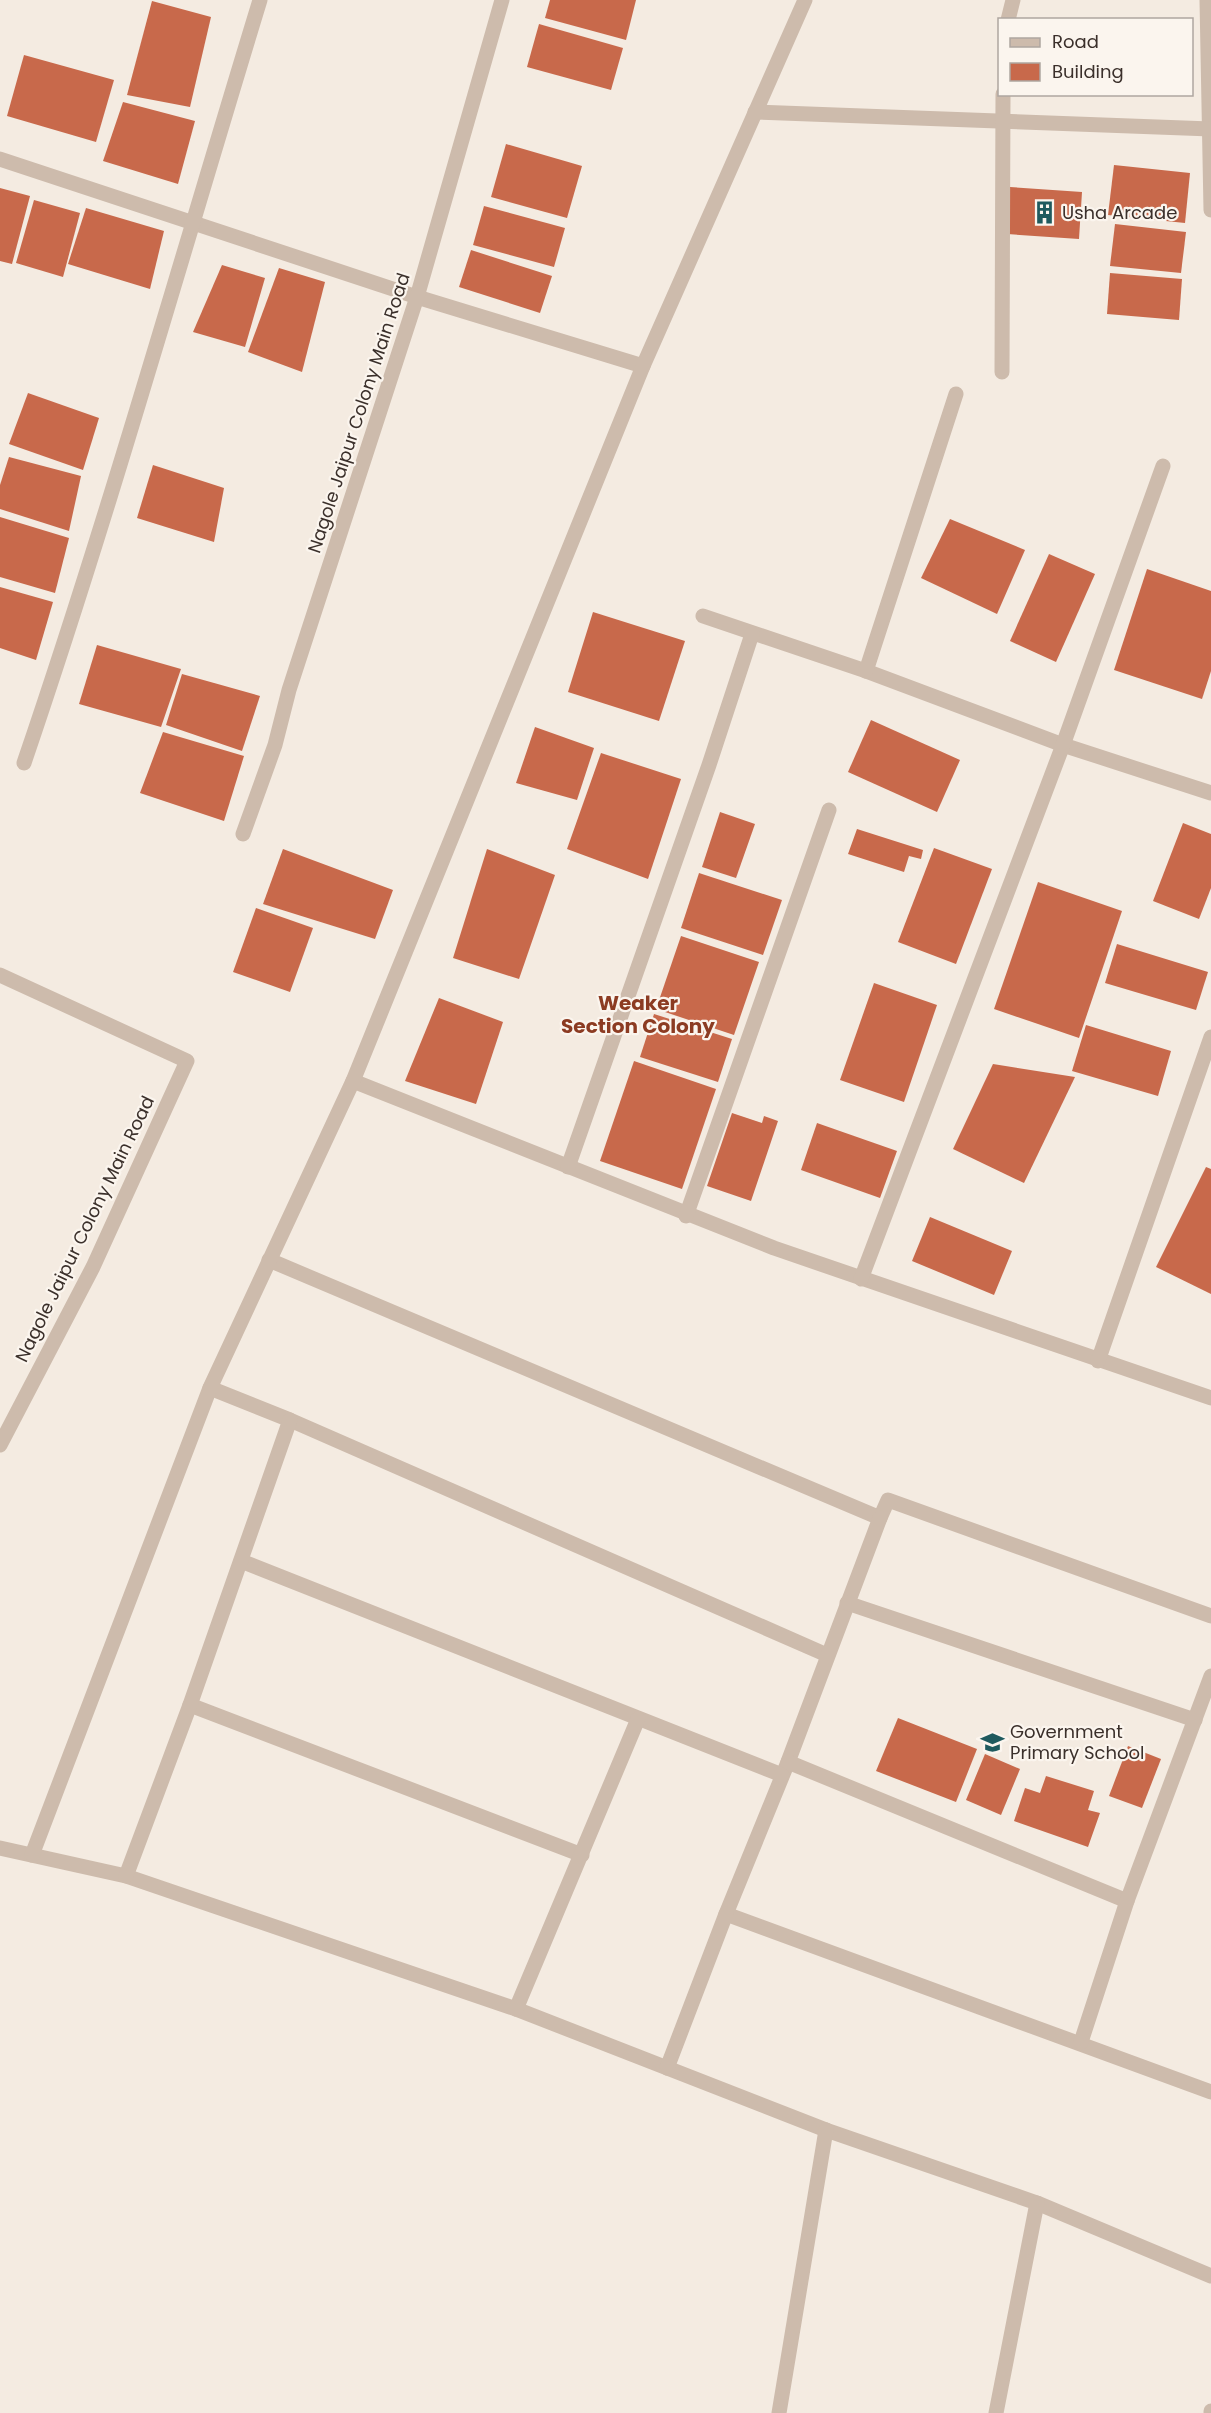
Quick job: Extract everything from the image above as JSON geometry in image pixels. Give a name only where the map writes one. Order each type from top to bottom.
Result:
[{"type":"street","points":[[24,763],[147,383],[192,224],[261,0]]},
{"type":"street","name":"Nagole Jaipur Colony Main Road","points":[[243,834],[275,745],[289,690],[417,297],[502,0]]},
{"type":"street","points":[[32,1855],[210,1388],[353,1081],[643,366],[805,0]]},
{"type":"street","points":[[1008,18],[1013,0]]},
{"type":"street","points":[[1207,0],[1211,210]]},
{"type":"street","points":[[1002,372],[1003,96]]},
{"type":"street","points":[[755,112],[1210,129]]},
{"type":"street","points":[[0,159],[417,297],[643,366]]},
{"type":"street","points":[[866,671],[956,394]]},
{"type":"street","points":[[861,1279],[1063,745],[1163,466]]},
{"type":"street","points":[[703,616],[866,671],[1063,745],[1211,793]]},
{"type":"street","points":[[568,1167],[709,765],[752,634]]},
{"type":"street","points":[[686,1216],[829,810]]},
{"type":"street","name":"Nagole Jaipur Colony Main Road","points":[[0,975],[187,1062],[93,1267],[0,1445]]},
{"type":"street","points":[[1098,1361],[1211,1037]]},
{"type":"street","points":[[353,1081],[686,1216],[861,1279],[1211,1398]]},
{"type":"street","points":[[268,1260],[880,1518]]},
{"type":"street","points":[[210,1388],[290,1420],[827,1655]]},
{"type":"street","points":[[126,1876],[190,1706],[290,1420]]},
{"type":"street","points":[[667,2068],[888,1500],[1211,1616]]},
{"type":"street","points":[[242,1561],[638,1719],[785,1769],[1127,1901]]},
{"type":"street","points":[[847,1603],[1195,1720]]},
{"type":"street","points":[[1082,2042],[1127,1901],[1211,1676]]},
{"type":"street","points":[[190,1706],[582,1855]]},
{"type":"street","points":[[516,2009],[638,1719]]},
{"type":"street","points":[[0,1848],[126,1876],[516,2009],[826,2130],[1037,2203],[1211,2276]]},
{"type":"street","points":[[726,1914],[1082,2042],[1211,2092]]},
{"type":"street","points":[[779,2413],[826,2130]]},
{"type":"street","points":[[996,2413],[1037,2203]]},
{"type":"building","points":[[550,0],[636,0],[626,40],[545,18]]},
{"type":"building","points":[[152,1],[211,17],[190,107],[127,95]]},
{"type":"building","points":[[539,24],[623,48],[611,90],[527,67]]},
{"type":"building","points":[[24,55],[114,80],[96,142],[7,116]]},
{"type":"building","points":[[123,102],[195,121],[178,184],[103,161]]},
{"type":"building","points":[[506,144],[582,166],[567,218],[491,197]]},
{"type":"building","points":[[1114,165],[1190,173],[1185,223],[1108,215]]},
{"type":"building","name":"Usha Arcade","points":[[1010,187],[1082,192],[1079,239],[1007,234]]},
{"type":"building","points":[[0,188],[30,196],[12,264],[0,261]]},
{"type":"building","points":[[34,200],[80,213],[63,277],[16,263]]},
{"type":"building","points":[[484,206],[565,228],[554,267],[473,245]]},
{"type":"building","points":[[86,208],[164,231],[150,289],[68,264]]},
{"type":"building","points":[[1115,224],[1186,232],[1181,273],[1110,266]]},
{"type":"building","points":[[471,250],[552,276],[540,313],[459,287]]},
{"type":"building","points":[[222,265],[265,278],[245,347],[193,332]]},
{"type":"building","points":[[279,268],[325,282],[302,372],[248,352]]},
{"type":"building","points":[[1110,273],[1182,279],[1179,320],[1107,314]]},
{"type":"building","points":[[28,393],[99,418],[83,470],[9,444]]},
{"type":"building","points":[[9,457],[81,476],[69,531],[0,509],[0,485]]},
{"type":"building","points":[[153,465],[224,488],[214,542],[137,518]]},
{"type":"building","points":[[0,517],[69,538],[55,593],[0,577]]},
{"type":"building","points":[[950,519],[1025,550],[997,614],[921,578]]},
{"type":"building","points":[[1049,554],[1095,574],[1056,662],[1010,641]]},
{"type":"building","points":[[1147,569],[1211,591],[1211,671],[1202,699],[1114,670]]},
{"type":"building","points":[[0,587],[53,602],[36,660],[0,648]]},
{"type":"building","points":[[593,612],[685,641],[659,721],[568,692]]},
{"type":"building","points":[[97,645],[181,669],[161,727],[79,704]]},
{"type":"building","points":[[182,674],[260,696],[242,751],[166,725]]},
{"type":"building","points":[[871,720],[960,760],[937,812],[848,772]]},
{"type":"building","points":[[535,727],[594,748],[577,800],[516,783]]},
{"type":"building","points":[[163,732],[244,756],[224,821],[140,793]]},
{"type":"building","points":[[601,753],[681,779],[648,879],[567,849]]},
{"type":"building","points":[[720,812],[755,824],[736,878],[702,867]]},
{"type":"building","points":[[1183,823],[1211,834],[1211,888],[1199,919],[1153,901]]},
{"type":"building","points":[[857,829],[923,850],[921,859],[909,856],[904,872],[848,854]]},
{"type":"building","points":[[934,848],[992,869],[956,964],[898,942]]},
{"type":"building","points":[[283,849],[393,890],[375,939],[263,904]]},
{"type":"building","points":[[487,849],[555,875],[519,979],[453,958]]},
{"type":"building","points":[[699,873],[782,900],[763,955],[681,928]]},
{"type":"building","points":[[1038,882],[1122,911],[1079,1038],[994,1009]]},
{"type":"building","points":[[256,908],[313,928],[290,992],[233,972]]},
{"type":"building","points":[[681,936],[759,962],[734,1035],[656,1009]]},
{"type":"building","points":[[1117,944],[1208,972],[1196,1010],[1105,983]]},
{"type":"building","points":[[874,983],[937,1005],[904,1102],[840,1080]]},
{"type":"building","points":[[439,998],[503,1022],[476,1104],[405,1081]]},
{"type":"building","points":[[654,1014],[732,1039],[718,1082],[640,1057]]},
{"type":"building","points":[[1086,1025],[1171,1051],[1158,1096],[1072,1071]]},
{"type":"building","points":[[634,1061],[716,1089],[682,1189],[600,1161]]},
{"type":"building","points":[[993,1064],[1075,1077],[1024,1183],[953,1149]]},
{"type":"building","points":[[732,1113],[762,1123],[764,1116],[778,1121],[751,1201],[707,1186]]},
{"type":"building","points":[[817,1123],[897,1151],[880,1198],[801,1170]]},
{"type":"building","points":[[1206,1167],[1211,1169],[1211,1294],[1156,1267]]},
{"type":"building","points":[[930,1217],[1012,1251],[994,1295],[912,1261]]},
{"type":"building","points":[[898,1718],[977,1749],[956,1802],[876,1771]]},
{"type":"building","points":[[1128,1746],[1161,1759],[1142,1808],[1109,1796]]},
{"type":"building","points":[[985,1754],[1020,1769],[1001,1815],[966,1800]]},
{"type":"building","points":[[1046,1776],[1094,1791],[1088,1810],[1100,1813],[1088,1847],[1014,1821],[1025,1788],[1040,1793]]},
{"type":"place","name":"Usha Arcade","points":[[1044,213]]},
{"type":"place","name":"Government Primary School","points":[[992,1742]]},
{"type":"district","name":"Weaker Section Colony","points":[[638,1014]]}]
